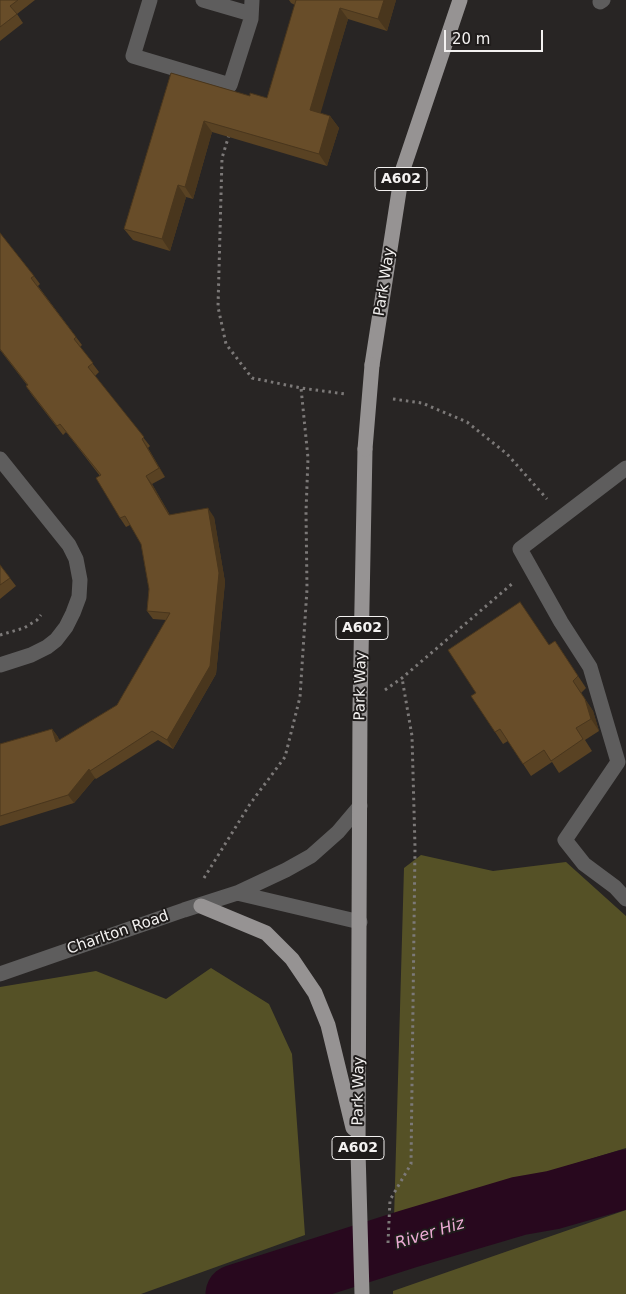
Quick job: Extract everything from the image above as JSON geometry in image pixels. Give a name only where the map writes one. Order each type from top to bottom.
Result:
[{"type":"main road","name":"Park Way","points":[[362,1293],[358,1151],[365,449],[372,365],[402,172],[460,0]]},
{"type":"main road","points":[[200,906],[266,933],[292,959],[315,993],[328,1025],[358,1151]]},
{"type":"street","points":[[150,0],[133,56],[230,85],[252,7],[203,0]]},
{"type":"street","points":[[0,459],[69,545],[76,560],[80,580],[78,597],[73,613],[66,627],[56,640],[31,655],[0,665]]},
{"type":"street","points":[[626,468],[520,549],[561,622],[590,667],[618,762],[565,840],[584,864],[615,887],[626,899]]},
{"type":"street","name":"Charlton Road","points":[[0,974],[238,893],[310,856],[338,832],[360,806]]},
{"type":"street","points":[[238,893],[360,922]]},
{"type":"path","points":[[230,132],[222,158],[218,307],[226,344],[252,378],[301,388],[348,394]]},
{"type":"path","points":[[184,910],[250,804],[285,757],[300,697],[307,589],[306,512],[308,458],[301,388]]},
{"type":"path","points":[[385,398],[422,403],[467,422],[507,454],[553,506],[561,519]]},
{"type":"path","points":[[390,1200],[410,1164],[411,1154],[415,847],[412,736],[402,678],[530,568]]},
{"type":"path","points":[[0,635],[24,628],[37,620],[45,610]]},
{"type":"shaded area","points":[[421,855],[493,871],[566,862],[626,916],[626,1148],[394,1219],[404,868]]},
{"type":"shaded area","points":[[211,968],[269,1004],[292,1054],[305,1235],[141,1294],[0,1294],[0,987],[96,971],[166,999]]},
{"type":"shaded area","points":[[626,1210],[626,1294],[393,1294],[393,1291]]},
{"type":"building","points":[[0,0],[18,0],[10,6],[17,14],[0,27]]},
{"type":"building","points":[[296,0],[384,0],[378,19],[340,8],[310,110],[330,116],[319,154],[204,121],[185,187],[178,185],[162,239],[124,229],[171,73],[250,96],[250,93],[267,98]]},
{"type":"building","points":[[0,233],[34,276],[31,278],[76,337],[74,339],[93,363],[88,367],[144,437],[142,439],[159,468],[146,476],[169,515],[208,508],[219,573],[210,666],[167,740],[152,731],[90,771],[89,769],[68,795],[0,816],[0,744],[52,729],[56,742],[117,705],[170,613],[147,611],[149,589],[141,544],[125,516],[120,518],[96,478],[101,475],[60,424],[57,426],[0,349]]},
{"type":"building","points":[[0,565],[10,578],[0,585]]},
{"type":"building","points":[[520,602],[549,645],[555,641],[578,676],[573,681],[585,699],[591,719],[576,728],[583,739],[551,761],[544,750],[523,764],[500,729],[495,732],[471,696],[476,693],[448,650]]},
{"type":"waterway","name":"River Hiz","points":[[235,1294],[519,1206],[553,1200],[626,1179]]}]
